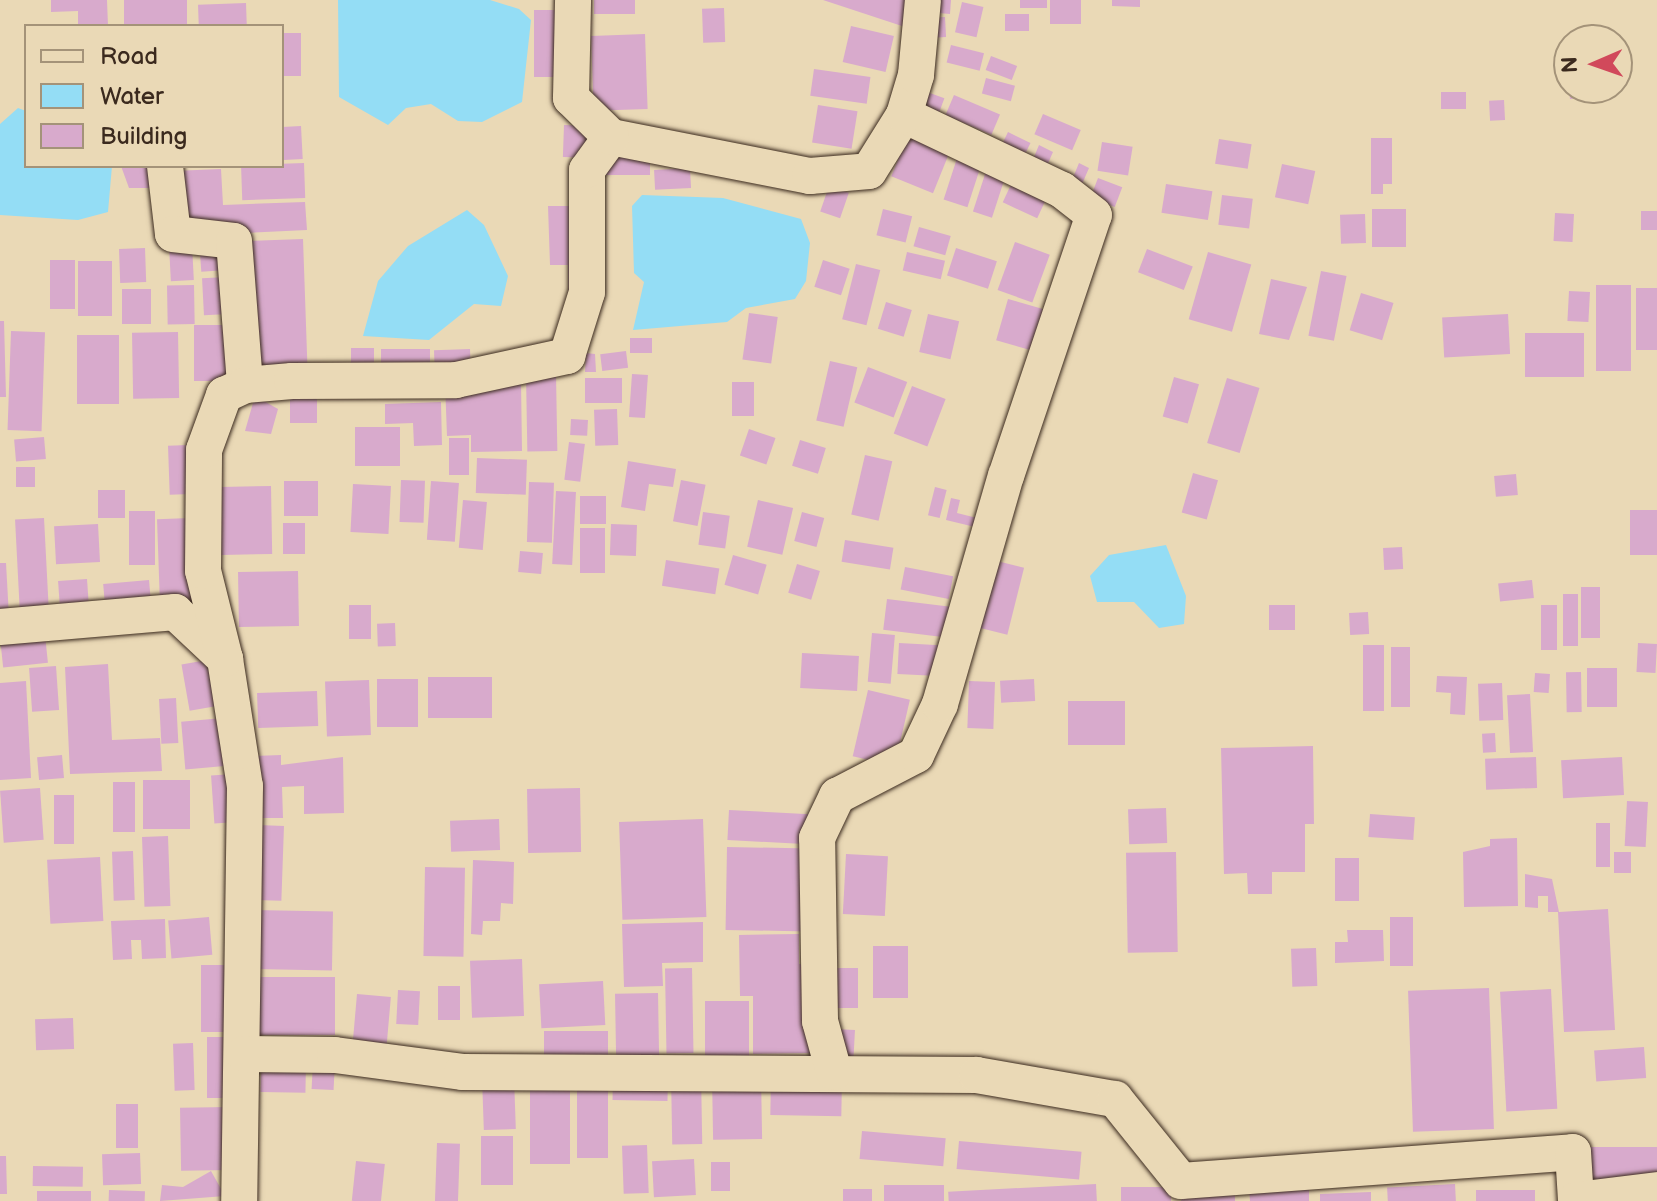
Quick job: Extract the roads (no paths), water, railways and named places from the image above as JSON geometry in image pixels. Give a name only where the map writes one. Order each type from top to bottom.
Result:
[{"type":"street","points":[[573,0],[571,98],[611,137],[810,176],[869,171],[904,115],[916,75],[923,0]]},
{"type":"street","points":[[834,1072],[820,1021],[817,838],[837,796],[916,755],[940,704],[1006,476],[1030,420],[1039,369],[1094,215],[1062,190],[904,115]]},
{"type":"street","points":[[239,1201],[244,1054],[245,786],[225,659],[203,571],[204,450],[224,395],[245,385],[456,380],[567,356],[587,292],[587,170],[611,137]]},
{"type":"street","points":[[165,168],[173,234],[234,241],[245,385]]},
{"type":"street","points":[[0,627],[175,612],[225,659]]},
{"type":"street","points":[[244,1054],[335,1055],[462,1072],[977,1075],[1115,1099],[1181,1181],[1573,1152],[1576,1200],[1657,1190]]},
{"type":"water","points":[[338,0],[490,0],[519,9],[531,20],[522,102],[482,122],[458,121],[431,104],[406,108],[388,125],[339,97]]},
{"type":"water","points":[[18,108],[24,110],[24,168],[112,168],[108,212],[78,220],[0,215],[0,124]]},
{"type":"water","points":[[642,195],[723,198],[801,219],[810,243],[806,281],[795,299],[746,308],[727,322],[633,330],[644,282],[634,273],[632,206]]},
{"type":"water","points":[[467,210],[484,225],[508,276],[501,306],[474,304],[429,340],[363,336],[378,281],[408,246]]},
{"type":"water","points":[[1166,545],[1186,596],[1184,624],[1159,628],[1134,602],[1097,602],[1090,576],[1109,555]]}]
